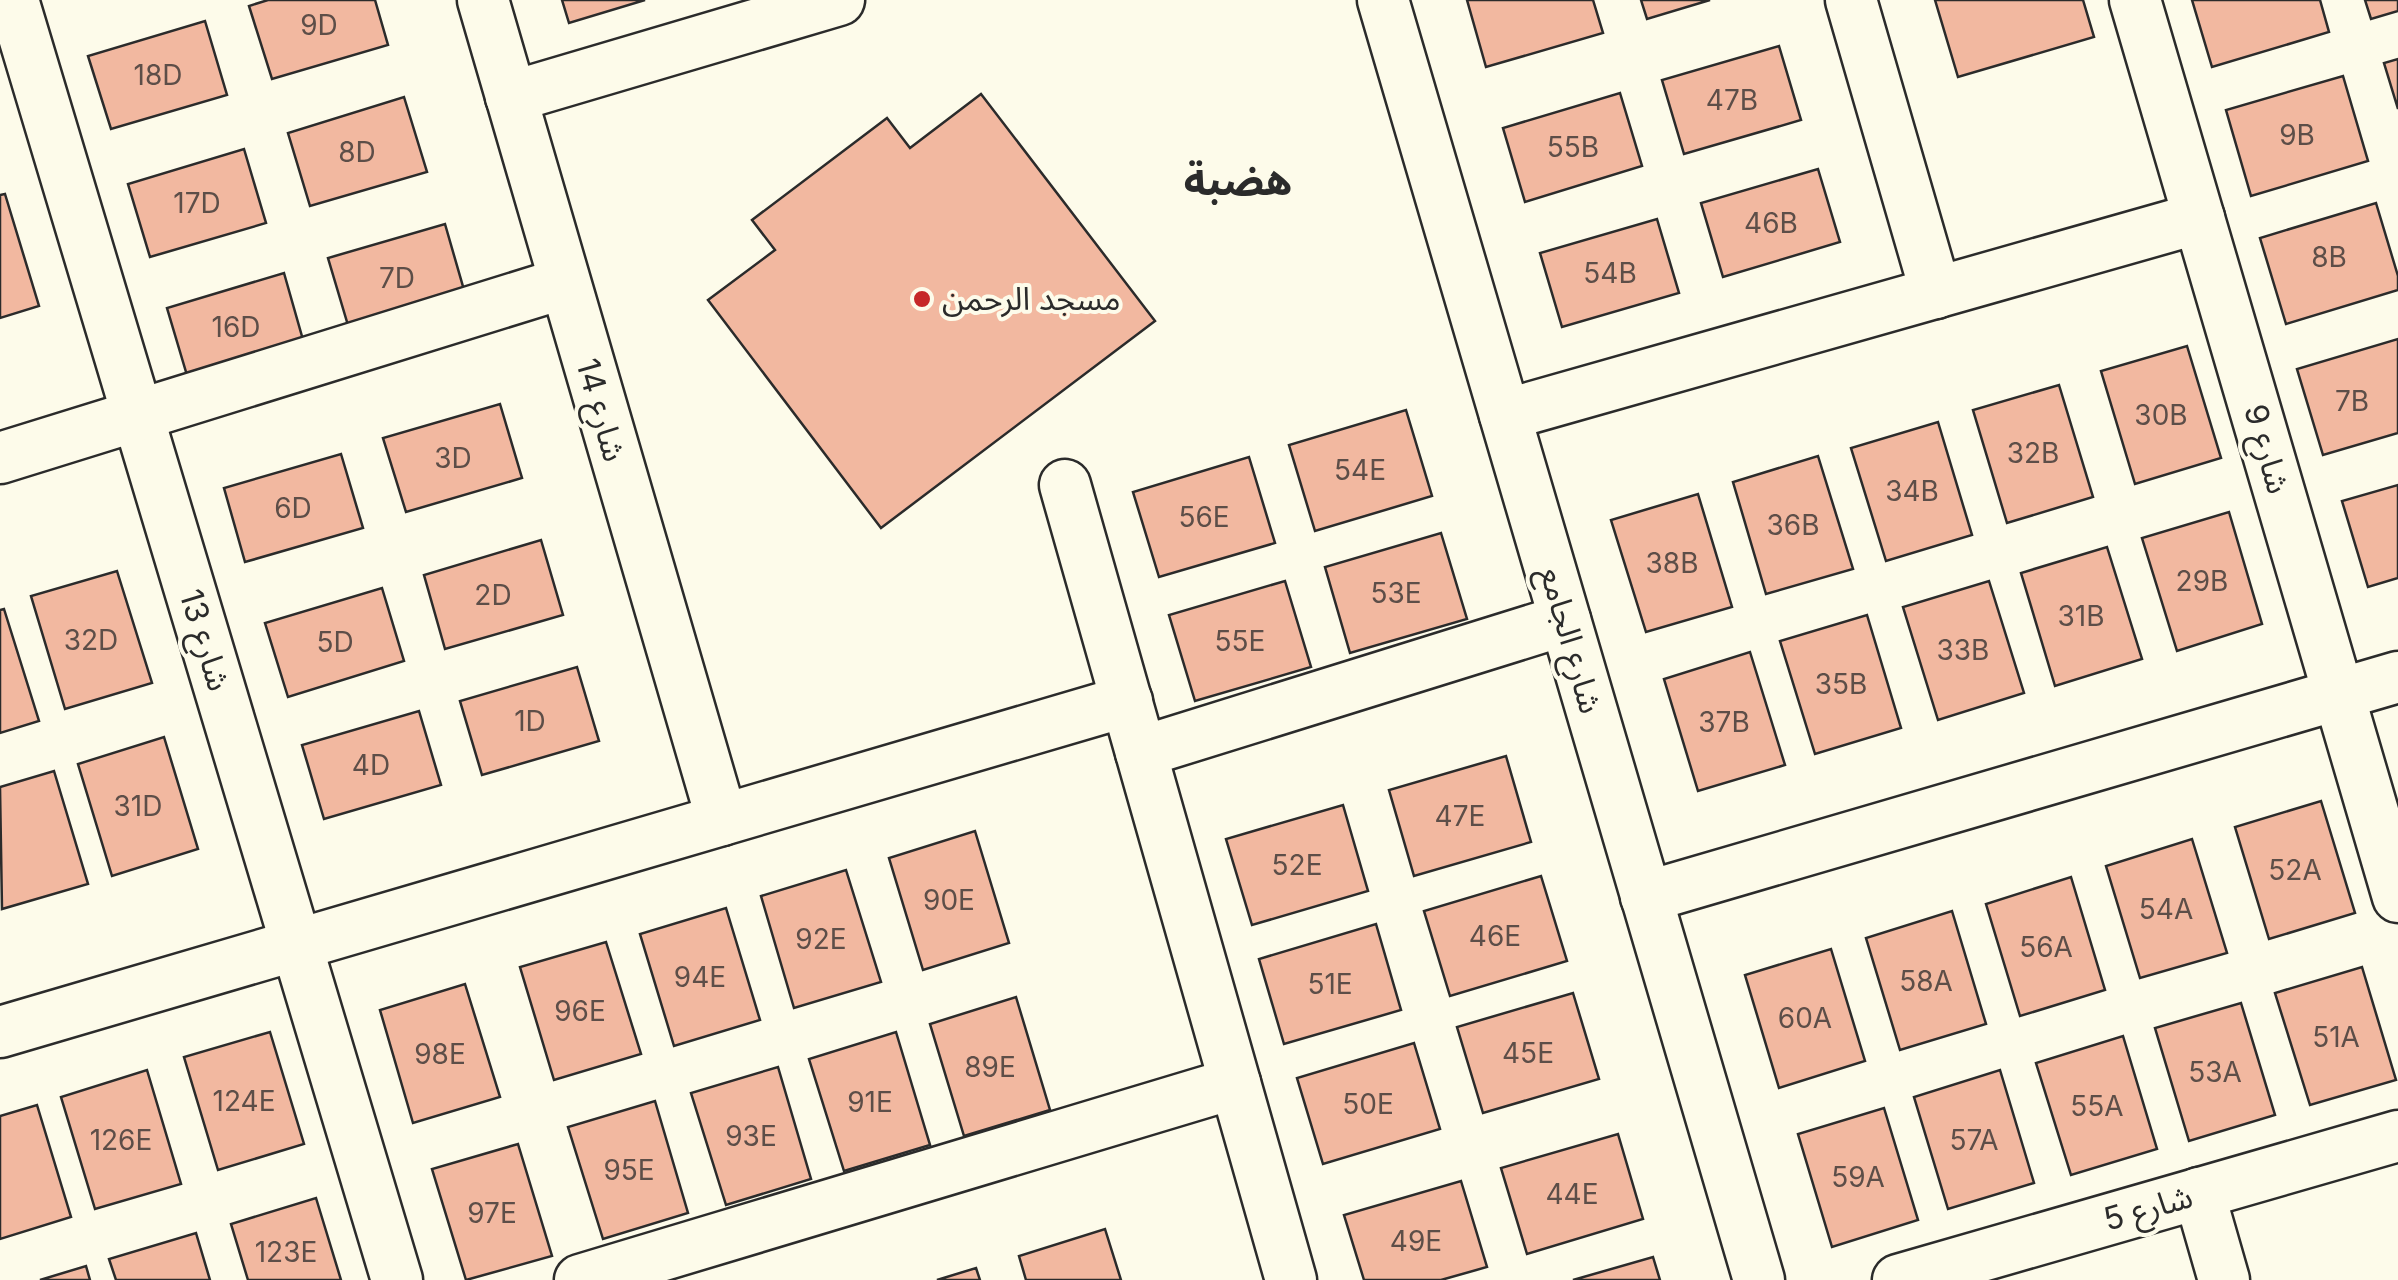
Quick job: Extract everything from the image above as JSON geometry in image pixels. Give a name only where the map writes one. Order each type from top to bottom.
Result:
[{"type":"street","name":"شارع 13","points":[[12,0],[397,1280]]},
{"type":"street","name":"شارع 14","points":[[484,0],[722,820]]},
{"type":"street","points":[[511,96],[839,0]]},
{"type":"street","name":"شارع الجامع","points":[[1383,0],[1759,1280]]},
{"type":"street","points":[[1851,0],[1936,293]]},
{"type":"street","name":"شارع 9","points":[[2135,0],[2398,897]]},
{"type":"street","points":[[1505,415],[2199,218]]},
{"type":"street","points":[[0,458],[564,283]]},
{"type":"street","points":[[1065,485],[1290,1280]]},
{"type":"street","points":[[1141,752],[1565,620]]},
{"type":"street","points":[[1646,897],[2398,677]]},
{"type":"street","points":[[0,1032],[1127,701]]},
{"type":"street","points":[[580,1280],[1235,1083]]},
{"type":"street","name":"شارع 5","points":[[1898,1280],[2398,1136]]},
{"type":"street","points":[[2199,1193],[2224,1280]]},
{"type":"building","points":[[268,0],[375,0],[388,45],[272,79],[249,6]]},
{"type":"building","points":[[562,0],[645,0],[569,23]]},
{"type":"building","points":[[1467,0],[1593,0],[1603,33],[1486,67]]},
{"type":"building","points":[[1641,0],[1710,0],[1647,19]]},
{"type":"building","points":[[1935,0],[2083,0],[2094,37],[1958,77]]},
{"type":"building","points":[[2192,0],[2320,0],[2329,32],[2212,67]]},
{"type":"building","points":[[2365,0],[2398,0],[2398,11],[2371,19]]},
{"type":"building","points":[[205,21],[227,95],[111,129],[88,56]]},
{"type":"building","points":[[1779,46],[1801,120],[1684,154],[1662,80]]},
{"type":"building","points":[[2398,59],[2398,109],[2384,63]]},
{"type":"building","points":[[2343,76],[2368,161],[2251,196],[2226,110]]},
{"type":"building","points":[[1620,93],[1642,166],[1525,202],[1503,128]]},
{"type":"building","points":[[981,94],[1155,321],[881,528],[708,300],[775,250],[752,220],[887,118],[910,148]]},
{"type":"building","points":[[404,97],[427,172],[310,206],[288,133]]},
{"type":"building","points":[[244,149],[266,223],[150,257],[128,184]]},
{"type":"building","points":[[1818,169],[1840,242],[1723,277],[1701,203]]},
{"type":"building","points":[[5,194],[39,306],[0,318],[0,195]]},
{"type":"building","points":[[2376,203],[2398,276],[2398,290],[2286,324],[2260,238]]},
{"type":"building","points":[[1657,219],[1679,293],[1562,327],[1540,253]]},
{"type":"building","points":[[445,224],[466,297],[350,332],[328,258]]},
{"type":"building","points":[[284,273],[305,347],[189,382],[167,308]]},
{"type":"building","points":[[2398,339],[2398,433],[2323,455],[2297,369]]},
{"type":"building","points":[[2187,346],[2221,458],[2135,484],[2101,371]]},
{"type":"building","points":[[2059,385],[2093,497],[2007,523],[1973,410]]},
{"type":"building","points":[[500,404],[522,478],[406,512],[383,438]]},
{"type":"building","points":[[1406,410],[1432,496],[1315,531],[1289,445]]},
{"type":"building","points":[[1938,422],[1972,535],[1886,561],[1851,448]]},
{"type":"building","points":[[341,454],[363,528],[245,562],[224,488]]},
{"type":"building","points":[[1818,456],[1853,569],[1766,594],[1733,482]]},
{"type":"building","points":[[1249,457],[1275,543],[1159,577],[1133,492]]},
{"type":"building","points":[[2398,485],[2398,578],[2368,587],[2342,501]]},
{"type":"building","points":[[1698,494],[1732,607],[1646,632],[1611,520]]},
{"type":"building","points":[[2229,512],[2262,624],[2177,651],[2142,538]]},
{"type":"building","points":[[1441,533],[1467,619],[1350,653],[1325,567]]},
{"type":"building","points":[[541,540],[563,615],[445,649],[424,575]]},
{"type":"building","points":[[2107,547],[2142,659],[2055,686],[2021,573]]},
{"type":"building","points":[[117,571],[152,683],[65,709],[31,596]]},
{"type":"building","points":[[1285,581],[1311,667],[1195,701],[1169,615]]},
{"type":"building","points":[[1989,581],[2024,693],[1938,720],[1903,607]]},
{"type":"building","points":[[382,588],[404,661],[288,697],[265,623]]},
{"type":"building","points":[[4,609],[39,721],[0,733],[0,610]]},
{"type":"building","points":[[1867,615],[1901,728],[1815,754],[1780,641]]},
{"type":"building","points":[[1750,652],[1785,765],[1698,791],[1664,679]]},
{"type":"building","points":[[577,667],[599,741],[482,775],[460,701]]},
{"type":"building","points":[[419,711],[441,785],[324,819],[302,745]]},
{"type":"building","points":[[164,737],[198,849],[112,876],[78,764]]},
{"type":"building","points":[[1506,756],[1531,842],[1414,876],[1389,790]]},
{"type":"building","points":[[54,771],[88,884],[2,909],[0,787]]},
{"type":"building","points":[[2321,801],[2355,913],[2269,939],[2235,827]]},
{"type":"building","points":[[1343,805],[1368,891],[1252,925],[1226,839]]},
{"type":"building","points":[[975,831],[1009,943],[923,970],[889,858]]},
{"type":"building","points":[[2192,839],[2227,953],[2140,978],[2106,866]]},
{"type":"building","points":[[846,870],[881,982],[794,1008],[761,896]]},
{"type":"building","points":[[1541,876],[1567,961],[1450,996],[1424,911]]},
{"type":"building","points":[[2071,877],[2105,990],[2020,1016],[1986,904]]},
{"type":"building","points":[[726,908],[760,1020],[674,1046],[640,934]]},
{"type":"building","points":[[1952,911],[1986,1024],[1900,1050],[1866,938]]},
{"type":"building","points":[[1376,924],[1401,1010],[1284,1044],[1259,959]]},
{"type":"building","points":[[606,942],[641,1054],[554,1080],[520,967]]},
{"type":"building","points":[[1831,949],[1865,1061],[1779,1088],[1745,975]]},
{"type":"building","points":[[2362,967],[2396,1080],[2310,1105],[2275,993]]},
{"type":"building","points":[[465,984],[500,1097],[413,1123],[380,1010]]},
{"type":"building","points":[[1573,993],[1599,1079],[1483,1113],[1457,1027]]},
{"type":"building","points":[[1016,997],[1050,1110],[964,1136],[930,1024]]},
{"type":"building","points":[[2241,1003],[2275,1115],[2189,1141],[2155,1028]]},
{"type":"building","points":[[270,1032],[304,1144],[218,1170],[184,1057]]},
{"type":"building","points":[[896,1032],[930,1145],[844,1171],[809,1059]]},
{"type":"building","points":[[2123,1036],[2157,1149],[2071,1175],[2036,1063]]},
{"type":"building","points":[[1414,1043],[1440,1129],[1323,1164],[1297,1078]]},
{"type":"building","points":[[778,1067],[811,1179],[726,1205],[691,1093]]},
{"type":"building","points":[[147,1070],[181,1184],[95,1209],[61,1097]]},
{"type":"building","points":[[2000,1070],[2034,1183],[1948,1209],[1914,1097]]},
{"type":"building","points":[[655,1101],[688,1213],[603,1239],[568,1127]]},
{"type":"building","points":[[37,1105],[71,1217],[0,1239],[0,1116]]},
{"type":"building","points":[[1884,1108],[1918,1220],[1832,1247],[1798,1134]]},
{"type":"building","points":[[1618,1134],[1643,1219],[1527,1254],[1501,1168]]},
{"type":"building","points":[[518,1144],[552,1256],[466,1280],[432,1169]]},
{"type":"building","points":[[1461,1181],[1487,1267],[1441,1280],[1364,1280],[1344,1215]]},
{"type":"building","points":[[316,1198],[341,1280],[248,1280],[231,1224]]},
{"type":"building","points":[[1105,1229],[1121,1280],[1026,1280],[1019,1256]]},
{"type":"building","points":[[196,1233],[210,1280],[116,1280],[109,1259]]},
{"type":"building","points":[[1653,1257],[1660,1280],[1573,1280]]},
{"type":"building","points":[[86,1266],[90,1280],[40,1280]]},
{"type":"building","points":[[976,1268],[980,1280],[937,1280]]},
{"type":"place","name":"مسجد الرحمن","points":[[922,299]]},
{"type":"district","name":"هضبة","points":[[1238,180]]}]
